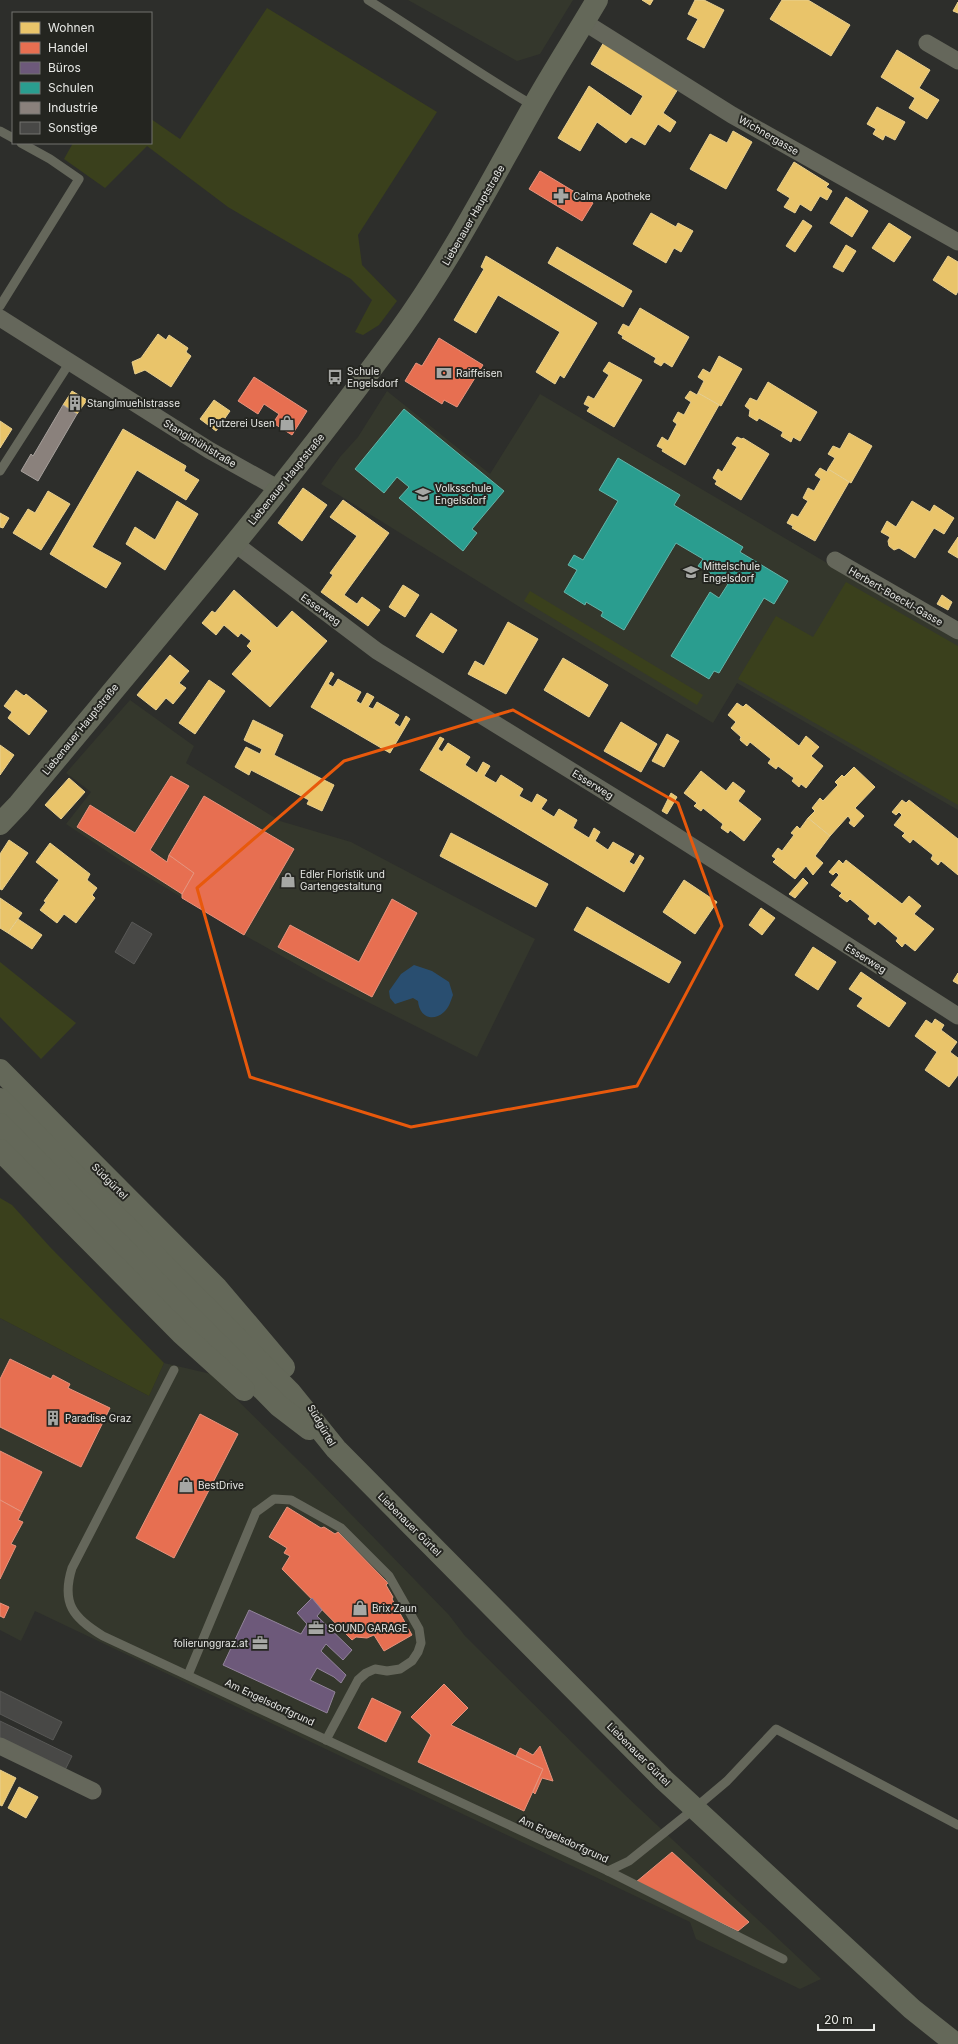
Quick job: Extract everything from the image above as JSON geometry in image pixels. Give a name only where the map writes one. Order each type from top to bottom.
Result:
[{"type":"main road","name":"Liebenauer Hauptstraße","points":[[0,824],[19,804],[279,489],[362,382],[450,256],[534,106],[597,0]]},
{"type":"main road","name":"Südgürtel","points":[[0,1070],[217,1288],[298,1383],[336,1449]]},
{"type":"main road","points":[[0,1099],[290,1392],[336,1449]]},
{"type":"main road","points":[[0,1124],[279,1406],[336,1449]]},
{"type":"main road","name":"Südgürtel","points":[[0,1150],[181,1333],[271,1414],[336,1449]]},
{"type":"main road","name":"Liebenauer Gürtel","points":[[336,1449],[664,1780],[912,2009],[956,2044]]},
{"type":"street","name":"Wichnergasse","points":[[584,22],[732,114],[958,242]]},
{"type":"street","points":[[926,43],[958,61]]},
{"type":"street","name":"Stanglmühlstraße","points":[[0,318],[209,450],[279,489]]},
{"type":"street","name":"Esserweg","points":[[234,543],[377,651],[643,815],[958,1016]]},
{"type":"street","name":"Herbert-Boeckl-Gasse","points":[[835,560],[958,631]]},
{"type":"street","points":[[0,1746],[93,1791]]},
{"type":"lane","points":[[368,0],[426,36],[488,80],[534,106]]},
{"type":"lane","points":[[0,131],[12,137]]},
{"type":"lane","points":[[0,306],[79,179],[50,159],[23,144]]},
{"type":"lane","points":[[0,471],[70,362]]},
{"type":"lane","name":"Am Engelsdorfgrund","points":[[174,1370],[79,1551],[70,1575],[68,1595],[76,1615],[90,1628],[608,1872],[629,1861],[695,1808],[726,1781],[776,1729],[958,1825]]},
{"type":"lane","points":[[188,1675],[256,1512],[274,1499],[290,1500],[340,1528],[389,1576],[419,1629],[421,1643],[418,1652],[412,1661],[395,1671],[375,1669],[366,1673],[358,1680],[326,1740]]},
{"type":"lane","points":[[608,1872],[783,1959]]},
{"type":"highlighted area","points":[[513,710],[678,803],[722,926],[637,1086],[411,1127],[250,1077],[197,888],[344,761]]},
{"type":"shaded area","points":[[408,0],[573,0],[540,54],[517,61]]},
{"type":"shaded area","name":"Mittelschule Engelsdorf","points":[[387,391],[490,474],[540,394],[958,640],[958,810],[737,683],[713,723],[518,606],[321,484],[340,457],[358,437]]},
{"type":"shaded area","name":"Edler Floristik und Gartengestaltung","points":[[130,700],[194,746],[186,763],[280,821],[351,842],[535,939],[477,1057],[326,981],[244,935],[123,862],[66,824],[91,792],[66,773]]},
{"type":"shaded area","points":[[0,1318],[149,1396],[164,1363],[211,1374],[311,1473],[449,1615],[465,1636],[625,1795],[821,1979],[800,1989],[696,1939],[690,1922],[35,1611],[21,1641],[0,1630]]},
{"type":"green space","points":[[267,8],[437,112],[358,235],[362,265],[397,301],[379,325],[363,335],[355,332],[372,300],[351,279],[228,207],[147,146],[105,188],[64,159],[72,144],[152,144],[152,120],[180,139]]},
{"type":"green space","points":[[846,582],[958,646],[958,805],[738,679],[776,616],[813,637]]},
{"type":"green space","points":[[530,591],[703,695],[697,705],[524,601]]},
{"type":"green space","points":[[0,962],[76,1023],[41,1059],[0,1017]]},
{"type":"green space","points":[[0,1198],[12,1205],[50,1247],[164,1363],[149,1396],[0,1318]]},
{"type":"water","points":[[414,965],[432,971],[449,982],[453,995],[450,1004],[444,1012],[435,1017],[424,1014],[421,1011],[418,1001],[413,998],[395,1004],[390,998],[389,991],[401,974]]},
{"type":"building: Wohnen","points":[[642,0],[653,0],[650,5]]},
{"type":"building: Wohnen","points":[[695,0],[704,0],[724,10],[704,48],[687,39],[698,19],[688,14]]},
{"type":"building: Wohnen","points":[[782,0],[808,0],[850,25],[831,56],[770,19]]},
{"type":"building: Wohnen","points":[[958,2],[958,13],[953,11]]},
{"type":"building: Wohnen","points":[[604,42],[678,89],[663,113],[676,122],[670,132],[658,124],[645,145],[631,137],[626,143],[597,122],[580,151],[558,138],[589,86],[631,116],[643,96],[591,64]]},
{"type":"building: Wohnen","points":[[897,50],[930,70],[919,88],[939,100],[927,119],[909,108],[915,98],[881,77]]},
{"type":"building: Wohnen","points":[[877,107],[905,122],[895,140],[885,135],[883,140],[873,134],[876,129],[867,124]]},
{"type":"building: Wohnen","points":[[733,131],[752,142],[726,189],[690,169],[710,134],[727,143]]},
{"type":"building: Wohnen","points":[[794,162],[829,184],[826,187],[832,191],[827,200],[820,196],[811,211],[800,204],[795,213],[784,207],[790,198],[777,190]]},
{"type":"building: Wohnen","points":[[846,197],[868,211],[852,237],[830,223]]},
{"type":"building: Wohnen","points":[[651,213],[676,227],[678,223],[693,231],[681,252],[674,248],[666,263],[633,244]]},
{"type":"building: Wohnen","points":[[803,220],[812,226],[795,252],[786,246]]},
{"type":"building: Wohnen","points":[[889,223],[911,237],[894,262],[872,248]]},
{"type":"building: Wohnen","points":[[846,245],[856,251],[843,272],[833,267]]},
{"type":"building: Wohnen","points":[[557,247],[632,291],[623,307],[548,263]]},
{"type":"building: Wohnen","points":[[486,256],[597,323],[564,378],[560,375],[555,384],[536,372],[560,332],[498,295],[476,333],[454,320],[484,269],[481,267]]},
{"type":"building: Wohnen","points":[[948,256],[958,262],[958,291],[956,295],[933,280]]},
{"type":"building: Wohnen","points":[[640,308],[689,337],[672,367],[664,362],[661,366],[654,362],[656,358],[622,338],[623,336],[618,333],[623,324],[629,327]]},
{"type":"building: Wohnen","points":[[158,334],[166,340],[169,335],[188,348],[186,352],[191,356],[171,387],[145,370],[135,374],[132,362],[141,358]]},
{"type":"building: Wohnen","points":[[719,356],[742,369],[721,406],[698,393],[704,381],[698,377],[703,369],[710,373]]},
{"type":"building: Wohnen","points":[[609,362],[642,380],[614,427],[587,411],[590,407],[584,404],[588,396],[594,399],[609,375],[603,371]]},
{"type":"building: Wohnen","points":[[768,382],[817,412],[800,441],[793,437],[791,442],[781,436],[783,432],[759,418],[757,421],[749,416],[750,410],[745,406],[750,398],[757,401]]},
{"type":"building: Wohnen","name":"Stanglmuehlstrasse","points":[[72,391],[87,400],[77,414],[63,405]]},
{"type":"building: Wohnen","points":[[690,391],[697,395],[698,393],[719,405],[685,465],[662,451],[663,449],[657,446],[662,437],[668,441],[677,424],[673,421],[678,412],[684,415],[691,402],[685,398]]},
{"type":"building: Wohnen","points":[[214,400],[230,411],[216,431],[200,419]]},
{"type":"building: Wohnen","points":[[0,421],[12,429],[0,448]]},
{"type":"building: Wohnen","points":[[123,429],[186,466],[184,471],[199,480],[186,500],[137,470],[92,547],[121,563],[106,588],[50,554]]},
{"type":"building: Wohnen","points":[[849,433],[872,446],[851,483],[828,469],[835,458],[828,454],[833,446],[840,449]]},
{"type":"building: Wohnen","points":[[737,437],[743,438],[769,454],[741,500],[715,484],[717,481],[713,478],[718,469],[722,472],[737,447],[732,444]]},
{"type":"building: Wohnen","points":[[820,468],[827,472],[828,469],[849,482],[815,541],[792,528],[793,526],[787,523],[792,514],[798,517],[808,501],[803,498],[808,488],[814,491],[821,479],[815,475]]},
{"type":"building: Wohnen","points":[[303,488],[327,505],[302,541],[278,523]]},
{"type":"building: Wohnen","points":[[48,491],[70,504],[41,550],[13,533],[28,509],[35,513]]},
{"type":"building: Wohnen","points":[[343,500],[389,533],[344,595],[357,604],[362,597],[380,610],[368,626],[321,592],[333,575],[330,573],[357,536],[330,517]]},
{"type":"building: Wohnen","points":[[177,501],[198,514],[165,570],[126,544],[135,527],[155,540]]},
{"type":"building: Wohnen","points":[[912,501],[930,512],[934,505],[954,518],[944,534],[934,528],[915,558],[899,548],[894,550],[889,546],[888,541],[890,537],[881,532],[887,521],[896,527]]},
{"type":"building: Wohnen","points":[[0,513],[9,518],[3,528],[0,527]]},
{"type":"building: Wohnen","points":[[958,537],[958,558],[948,552]]},
{"type":"building: Wohnen","points":[[403,585],[419,595],[405,617],[389,607]]},
{"type":"building: Wohnen","points":[[234,590],[277,628],[292,611],[327,641],[270,707],[232,674],[252,651],[247,646],[251,641],[241,633],[238,637],[224,625],[216,635],[202,623],[212,611],[215,613]]},
{"type":"building: Wohnen","points":[[942,595],[952,602],[948,610],[937,604]]},
{"type":"building: Wohnen","points":[[431,613],[457,630],[443,653],[416,636]]},
{"type":"building: Wohnen","points":[[508,622],[538,639],[506,694],[468,674],[475,661],[484,666]]},
{"type":"building: Wohnen","points":[[170,655],[189,671],[179,683],[186,688],[173,704],[166,698],[156,710],[137,695]]},
{"type":"building: Wohnen","points":[[563,658],[608,685],[589,717],[544,690]]},
{"type":"building: Wohnen","points":[[331,672],[334,674],[328,684],[333,687],[338,679],[361,692],[356,701],[361,704],[367,693],[374,697],[368,707],[373,709],[377,702],[399,715],[394,723],[400,727],[406,716],[410,719],[390,753],[311,707]]},
{"type":"building: Wohnen","points":[[209,680],[225,691],[195,734],[179,723]]},
{"type":"building: Wohnen","points":[[16,690],[24,696],[26,694],[47,711],[29,735],[8,718],[12,712],[4,706]]},
{"type":"building: Wohnen","points":[[737,703],[743,707],[746,704],[799,746],[806,736],[819,747],[811,756],[823,766],[806,788],[801,784],[799,787],[792,781],[794,778],[778,766],[776,769],[768,763],[771,759],[750,742],[747,746],[740,740],[741,737],[731,728],[736,722],[728,715]]},
{"type":"building: Wohnen","points":[[253,720],[283,735],[274,755],[334,785],[322,811],[307,804],[309,800],[251,770],[249,775],[235,767],[246,747],[260,754],[262,749],[244,740]]},
{"type":"building: Wohnen","points":[[621,722],[657,744],[641,772],[604,751]]},
{"type":"building: Wohnen","points":[[667,734],[679,741],[664,767],[652,761]]},
{"type":"building: Wohnen","points":[[440,737],[444,739],[438,749],[442,752],[448,743],[470,757],[465,765],[477,773],[483,762],[490,766],[484,776],[496,783],[501,775],[523,789],[519,796],[532,803],[537,794],[547,800],[541,809],[554,817],[559,809],[577,820],[573,828],[589,838],[594,828],[600,832],[595,841],[608,850],[613,842],[634,854],[629,862],[634,865],[640,855],[644,858],[624,892],[420,770]]},
{"type":"building: Wohnen","points":[[0,745],[14,755],[0,775]]},
{"type":"building: Wohnen","points":[[854,767],[875,787],[855,808],[864,816],[854,827],[849,823],[851,820],[848,816],[830,836],[808,818],[815,811],[812,808],[820,798],[823,801],[838,785],[835,782],[842,775],[844,777]]},
{"type":"building: Wohnen","points":[[701,771],[726,791],[733,782],[745,791],[738,801],[761,819],[744,841],[730,830],[728,833],[721,828],[723,824],[703,808],[701,811],[694,806],[697,803],[684,793]]},
{"type":"building: Wohnen","points":[[69,778],[85,792],[61,819],[45,805]]},
{"type":"building: Wohnen","points":[[671,793],[677,797],[667,814],[662,811]]},
{"type":"building: Wohnen","points":[[902,800],[906,803],[909,800],[958,839],[958,875],[941,861],[938,865],[931,859],[933,855],[913,839],[910,843],[902,836],[905,833],[894,825],[902,815],[899,812],[896,815],[892,812]]},
{"type":"building: Wohnen","points":[[808,818],[830,836],[815,856],[823,863],[813,875],[806,866],[795,879],[773,862],[776,859],[772,856],[778,848],[782,851],[794,835],[791,833],[797,826],[800,829]]},
{"type":"building: Wohnen","points":[[451,833],[548,884],[536,907],[440,856]]},
{"type":"building: Wohnen","points":[[9,840],[28,853],[2,890],[0,889],[0,854]]},
{"type":"building: Wohnen","points":[[50,843],[90,874],[87,880],[97,888],[92,895],[95,898],[76,923],[64,914],[57,923],[40,910],[46,902],[44,901],[59,880],[36,862]]},
{"type":"building: Wohnen","points":[[839,860],[843,864],[846,860],[902,904],[909,896],[921,906],[914,914],[934,929],[915,951],[905,943],[902,947],[896,941],[898,938],[878,921],[875,925],[868,919],[870,916],[850,899],[847,902],[839,896],[842,893],[831,885],[839,875],[836,872],[833,875],[829,872]]},
{"type":"building: Wohnen","points":[[803,878],[808,883],[795,898],[789,894]]},
{"type":"building: Wohnen","points":[[684,880],[717,902],[695,934],[663,912]]},
{"type":"building: Wohnen","points":[[0,898],[22,913],[8,933],[0,928]]},
{"type":"building: Wohnen","points":[[587,907],[681,962],[669,983],[574,930]]},
{"type":"building: Wohnen","points":[[761,908],[775,918],[762,935],[749,925]]},
{"type":"building: Wohnen","points":[[18,919],[42,935],[32,949],[8,933]]},
{"type":"building: Wohnen","points":[[813,947],[836,962],[818,990],[795,975]]},
{"type":"building: Wohnen","points":[[861,972],[906,1003],[889,1027],[857,1006],[863,998],[849,989]]},
{"type":"building: Wohnen","points":[[958,973],[958,984],[953,981]]},
{"type":"building: Wohnen","points":[[935,1019],[944,1025],[941,1030],[957,1042],[950,1052],[958,1058],[958,1075],[949,1087],[925,1070],[937,1052],[915,1036],[926,1020],[932,1024]]},
{"type":"building: Wohnen","points":[[0,1770],[16,1778],[2,1806],[0,1805]]},
{"type":"building: Wohnen","points":[[19,1787],[38,1797],[26,1818],[8,1808]]},
{"type":"building: Handel","name":"Calma Apotheke","points":[[540,171],[593,203],[582,221],[529,189]]},
{"type":"building: Handel","name":"Raiffeisen","points":[[439,338],[483,365],[457,407],[444,400],[442,404],[405,381],[416,363],[422,366]]},
{"type":"building: Handel","points":[[254,377],[307,411],[292,435],[273,423],[279,414],[264,404],[258,414],[238,401]]},
{"type":"building: Handel","points":[[171,776],[189,786],[150,850],[167,862],[169,855],[194,873],[182,894],[77,827],[90,805],[135,833]]},
{"type":"building: Handel","points":[[204,796],[294,849],[244,935],[182,898],[182,894],[194,873],[169,855]]},
{"type":"building: Handel","points":[[392,899],[417,913],[372,997],[278,947],[290,925],[359,962]]},
{"type":"building: Handel","name":"Paradise Graz","points":[[10,1359],[51,1379],[53,1375],[70,1384],[68,1388],[110,1408],[81,1467],[0,1427],[0,1379]]},
{"type":"building: Handel","points":[[200,1414],[238,1434],[174,1558],[136,1538]]},
{"type":"building: Handel","points":[[0,1451],[42,1472],[22,1512],[0,1500]]},
{"type":"building: Handel","points":[[0,1500],[22,1512],[18,1520],[23,1522],[11,1544],[16,1546],[0,1579]]},
{"type":"building: Handel","points":[[287,1507],[321,1528],[324,1527],[335,1534],[338,1532],[388,1583],[386,1585],[393,1597],[392,1599],[412,1635],[384,1651],[374,1635],[367,1638],[356,1637],[352,1640],[282,1569],[290,1556],[284,1553],[287,1548],[269,1537]]},
{"type":"building: Handel","points":[[0,1603],[9,1607],[4,1618],[0,1616]]},
{"type":"building: Handel","points":[[444,1684],[468,1708],[451,1725],[543,1769],[524,1811],[418,1762],[431,1735],[411,1717]]},
{"type":"building: Handel","points":[[372,1698],[401,1712],[386,1742],[358,1728]]},
{"type":"building: Handel","points":[[540,1746],[553,1781],[542,1778],[535,1794],[533,1792],[543,1769],[516,1756],[520,1748],[533,1755]]},
{"type":"building: Handel","points":[[672,1852],[749,1922],[738,1931],[636,1882]]},
{"type":"building: Büros","points":[[312,1598],[322,1610],[317,1616],[352,1650],[343,1660],[326,1644],[321,1651],[346,1675],[341,1683],[334,1677],[317,1668],[310,1680],[335,1692],[327,1713],[223,1665],[249,1610],[301,1634],[307,1624],[297,1613]]},
{"type":"building: Schulen","points":[[404,409],[504,491],[472,529],[477,533],[463,551],[399,498],[409,487],[397,477],[384,493],[355,469]]},
{"type":"building: Schulen","points":[[618,458],[680,495],[674,505],[743,547],[740,552],[788,581],[774,604],[764,598],[719,673],[714,671],[709,679],[671,656],[710,592],[719,598],[728,584],[698,566],[703,559],[676,543],[624,630],[601,616],[603,612],[586,602],[585,605],[564,592],[577,570],[568,565],[574,555],[583,560],[618,501],[599,490]]},
{"type":"building: Industrie","points":[[63,405],[77,414],[38,481],[21,471],[31,454],[33,456]]},
{"type":"building: Sonstige","points":[[132,922],[152,934],[134,964],[115,952]]},
{"type":"building: Sonstige","points":[[0,1691],[62,1722],[53,1740],[0,1714]]},
{"type":"building: Sonstige","points":[[0,1721],[72,1756],[65,1770],[0,1738]]},
{"type":"place","name":"Calma Apotheke","points":[[561,196]]},
{"type":"place","name":"Raiffeisen","points":[[444,373]]},
{"type":"place","name":"Schule Engelsdorf","points":[[335,377]]},
{"type":"place","name":"Stanglmuehlstrasse","points":[[75,403]]},
{"type":"place","name":"Putzerei Usen","points":[[287,423]]},
{"type":"place","name":"Volksschule Engelsdorf","points":[[423,494]]},
{"type":"place","name":"Mittelschule Engelsdorf","points":[[691,572]]},
{"type":"place","name":"Edler Floristik und Gartengestaltung","points":[[288,880]]},
{"type":"place","name":"Paradise Graz","points":[[53,1418]]},
{"type":"place","name":"BestDrive","points":[[186,1485]]},
{"type":"place","name":"Brix Zaun","points":[[360,1608]]},
{"type":"place","name":"SOUND GARAGE","points":[[316,1628]]},
{"type":"place","name":"folierunggraz.at","points":[[260,1643]]}]
